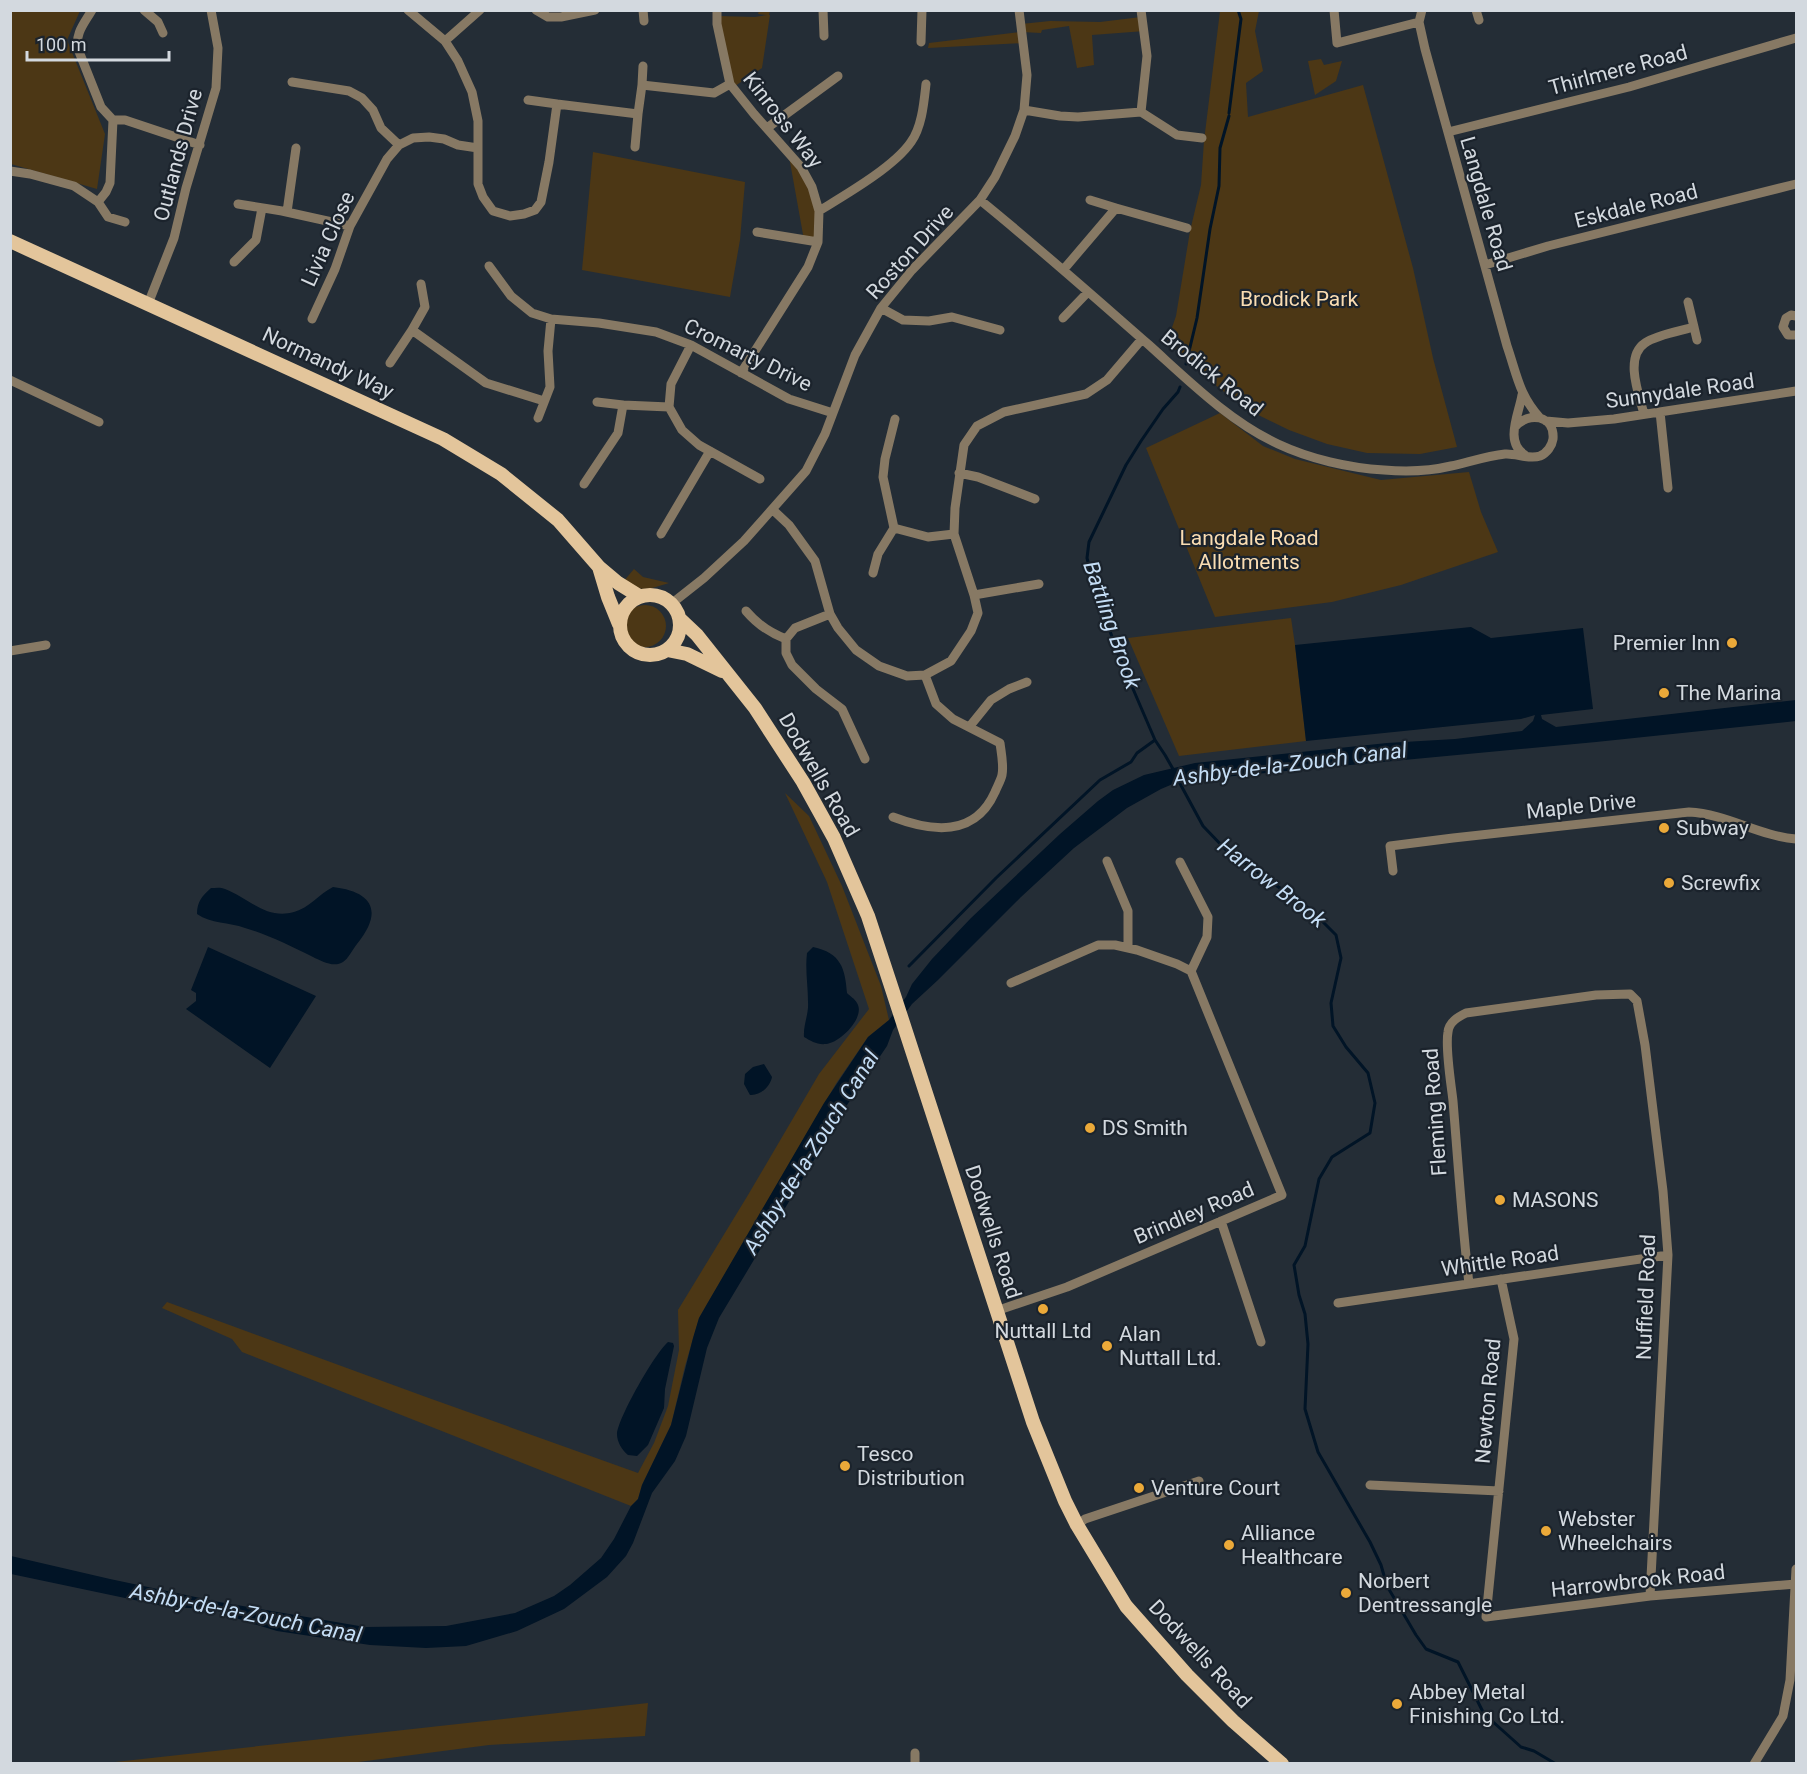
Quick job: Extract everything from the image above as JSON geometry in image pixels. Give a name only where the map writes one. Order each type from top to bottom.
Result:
[{"type":"main road","name":"Normandy Way","points":[[10,241],[443,439],[501,474],[558,520],[599,567],[618,583],[639,596]]},
{"type":"main road","name":"Normandy Way","points":[[599,567],[619,624]]},
{"type":"main road","points":[[656,595],[671,604],[679,618],[678,636],[667,650],[658,655],[639,654],[624,642],[620,633],[619,624],[625,607],[639,596],[656,595]]},
{"type":"main road","name":"Dodwells Road","points":[[679,618],[697,635],[755,708],[803,782],[834,838],[868,916],[1033,1422],[1077,1525],[1126,1606],[1187,1675],[1282,1764]]},
{"type":"main road","name":"Dodwells Road","points":[[667,650],[687,654],[726,673]]},
{"type":"street","points":[[92,10],[76,40],[101,107],[113,120],[110,183],[98,201]]},
{"type":"street","points":[[144,10],[159,22],[163,33]]},
{"type":"street","name":"Outlands Drive","points":[[148,304],[174,238],[186,188],[216,88],[218,48],[211,10]]},
{"type":"street","points":[[408,10],[446,41],[472,92],[478,121],[478,184],[483,197],[493,211],[510,216],[524,214],[536,210],[541,202],[557,104]]},
{"type":"street","points":[[446,41],[480,10]]},
{"type":"street","points":[[536,10],[548,17],[561,17],[595,10]]},
{"type":"street","name":"Kinross Way","points":[[717,10],[718,33],[730,84],[801,167],[812,187],[819,211],[818,242],[808,267],[741,373]]},
{"type":"street","points":[[823,10],[824,36]]},
{"type":"street","points":[[921,42],[922,10]]},
{"type":"street","name":"Roston Drive","points":[[671,604],[704,578],[744,541],[806,471],[825,434],[855,355],[881,308],[912,270],[980,200],[995,177],[1015,136],[1024,110],[1027,75],[1019,10]]},
{"type":"street","points":[[1141,10],[1147,56],[1141,112]]},
{"type":"street","points":[[1334,10],[1337,43],[1419,22],[1422,10]]},
{"type":"street","name":"Langdale Road","points":[[1419,22],[1522,394],[1528,405],[1543,420]]},
{"type":"street","name":"Thirlmere Road","points":[[1448,132],[1629,87],[1797,38]]},
{"type":"street","points":[[635,147],[643,66]]},
{"type":"street","points":[[767,128],[838,76]]},
{"type":"street","points":[[292,82],[349,91],[362,98],[373,110],[381,128],[399,145],[413,138],[429,137],[444,139],[458,145],[478,147]]},
{"type":"street","points":[[642,85],[714,93],[730,84]]},
{"type":"street","points":[[819,211],[896,159],[912,140],[923,110],[926,84]]},
{"type":"street","points":[[528,100],[638,114]]},
{"type":"street","points":[[1024,110],[1078,117],[1141,112],[1177,135],[1202,138]]},
{"type":"street","points":[[113,120],[125,120],[200,145]]},
{"type":"street","name":"Livia Close","points":[[312,319],[335,269],[350,226],[387,159],[399,145]]},
{"type":"street","points":[[287,212],[296,148]]},
{"type":"street","points":[[10,171],[74,186],[98,201],[108,217],[125,222]]},
{"type":"street","name":"Eskdale Road","points":[[1485,265],[1548,246],[1797,184]]},
{"type":"street","name":"Brodick Road","points":[[980,200],[1064,269],[1199,390],[1241,423],[1280,445],[1305,455],[1349,466],[1384,470],[1416,471],[1449,467],[1501,454],[1515,453],[1526,456]]},
{"type":"street","points":[[1090,200],[1187,228]]},
{"type":"street","points":[[238,204],[350,226]]},
{"type":"street","points":[[1064,269],[1116,207]]},
{"type":"street","points":[[234,262],[256,240],[262,208]]},
{"type":"street","points":[[757,232],[818,242]]},
{"type":"street","name":"Cromarty Drive","points":[[489,266],[511,296],[532,313],[551,319],[598,323],[656,332],[691,345],[789,399],[833,413]]},
{"type":"street","points":[[390,363],[425,307],[421,284]]},
{"type":"street","points":[[1063,318],[1088,292]]},
{"type":"street","points":[[1688,302],[1697,340]]},
{"type":"street","points":[[881,308],[903,320],[929,321],[952,317],[1000,330]]},
{"type":"street","points":[[1797,316],[1788,316],[1783,324],[1786,333],[1796,335],[1797,348]]},
{"type":"street","points":[[538,418],[550,387],[548,351],[551,319]]},
{"type":"street","points":[[1644,414],[1633,373],[1640,348],[1646,342],[1694,327]]},
{"type":"street","points":[[412,330],[486,383],[544,401]]},
{"type":"street","points":[[773,510],[789,525],[815,561],[830,614],[856,651],[879,666],[907,676],[926,675],[951,661],[972,631],[978,613],[954,534],[959,473],[964,445],[977,426],[1004,412],[1086,394],[1107,380],[1142,339]]},
{"type":"street","points":[[691,345],[671,384],[669,407],[682,430],[699,445],[760,479]]},
{"type":"street","points":[[10,380],[99,422]]},
{"type":"street","name":"Sunnydale Road","points":[[1543,420],[1568,423],[1614,419],[1797,391]]},
{"type":"street","name":"Langdale Road","points":[[1515,427],[1522,394]]},
{"type":"street","points":[[597,402],[669,407]]},
{"type":"street","points":[[584,484],[618,433],[623,405]]},
{"type":"street","points":[[1660,412],[1668,488]]},
{"type":"street","points":[[1527,418],[1543,420],[1553,432],[1552,443],[1548,450],[1539,456],[1526,456],[1514,444],[1515,427],[1527,418]]},
{"type":"street","points":[[873,573],[878,554],[894,528],[883,477],[895,419]]},
{"type":"street","name":"Sunnydale Road","points":[[1553,432],[1568,423]]},
{"type":"street","name":"Brodick Road","points":[[1501,454],[1514,444]]},
{"type":"street","points":[[661,534],[710,451]]},
{"type":"street","points":[[959,473],[978,477],[1035,499]]},
{"type":"street","points":[[894,528],[928,537],[954,534]]},
{"type":"street","points":[[974,595],[1039,584]]},
{"type":"street","points":[[746,611],[755,621],[775,635],[786,639]]},
{"type":"street","points":[[830,614],[795,628],[786,639],[786,653],[792,665],[816,689],[842,709],[865,759]]},
{"type":"street","points":[[10,651],[45,645]]},
{"type":"street","points":[[892,817],[913,825],[940,829],[965,825],[989,806],[1002,775],[1000,742],[953,719],[936,704],[926,675]]},
{"type":"street","points":[[970,726],[991,700],[1027,682]]},
{"type":"street","name":"Maple Drive","points":[[1393,871],[1390,846],[1689,812],[1707,813],[1779,838],[1797,840]]},
{"type":"street","points":[[1107,861],[1128,911],[1128,948]]},
{"type":"street","points":[[1011,983],[1098,945],[1128,948],[1191,970],[1207,937],[1208,917],[1180,862]]},
{"type":"street","name":"Brindley Road","points":[[996,1311],[1067,1287],[1282,1195],[1191,970]]},
{"type":"street","name":"Fleming Road","points":[[1469,1284],[1460,1209],[1447,1034],[1450,1025],[1466,1013],[1584,997],[1630,994],[1637,1001]]},
{"type":"street","name":"Nuffield Road","points":[[1637,1001],[1664,1191],[1668,1255],[1650,1596]]},
{"type":"street","points":[[1221,1221],[1261,1342]]},
{"type":"street","name":"Whittle Road","points":[[1338,1303],[1668,1255]]},
{"type":"street","name":"Newton Road","points":[[1486,1617],[1514,1339],[1501,1279]]},
{"type":"street","points":[[1077,1525],[1085,1520],[1199,1481]]},
{"type":"street","name":"Newton Road","points":[[1370,1485],[1499,1491]]},
{"type":"street","points":[[1754,1764],[1783,1716],[1790,1680],[1797,1569]]},
{"type":"street","name":"Harrowbrook Road","points":[[1486,1617],[1650,1596],[1796,1584]]},
{"type":"street","points":[[915,1753],[915,1764]]},
{"type":"green space","points":[[10,11],[80,11],[67,40],[105,134],[97,189],[11,164]]},
{"type":"green space","points":[[759,11],[770,11],[762,68],[732,88],[717,16],[767,15],[758,14]]},
{"type":"green space","name":"Brodick Park","points":[[1220,11],[1259,11],[1255,31],[1263,71],[1246,83],[1248,117],[1363,85],[1413,268],[1433,358],[1457,447],[1420,454],[1367,453],[1327,444],[1289,430],[1248,410],[1167,342],[1176,316],[1190,231],[1201,185]]},
{"type":"green space","points":[[1141,17],[1145,31],[1092,35],[1094,65],[1077,68],[1069,26],[1042,30],[1041,33],[1022,32],[1024,43],[928,48],[929,43],[1021,32],[1021,24],[1050,21],[1100,22]]},
{"type":"green space","points":[[1321,59],[1324,65],[1342,61],[1336,81],[1315,95],[1308,61]]},
{"type":"green space","points":[[788,151],[801,167],[816,212],[815,242],[804,240]]},
{"type":"green space","points":[[593,152],[745,182],[740,240],[730,297],[582,270]]},
{"type":"green space","name":"Langdale Road Allotments","points":[[1220,413],[1263,446],[1295,459],[1381,480],[1469,472],[1481,512],[1498,552],[1401,585],[1332,602],[1215,617],[1146,448]]},
{"type":"green space","points":[[634,569],[643,577],[669,583],[646,589],[635,588],[623,582]]},
{"type":"green space","points":[[645,605],[660,611],[666,626],[660,641],[645,647],[630,641],[624,626],[630,611]]},
{"type":"green space","points":[[1291,618],[1306,741],[1179,756],[1128,638]]},
{"type":"green space","points":[[785,793],[809,816],[842,886],[881,986],[889,1020],[868,1037],[837,1082],[699,1318],[671,1425],[642,1485],[638,1499],[631,1506],[242,1352],[232,1339],[162,1308],[167,1302],[638,1473],[654,1443],[668,1406],[679,1350],[678,1310],[819,1074],[869,1009],[827,882]]},
{"type":"green space","points":[[648,1703],[645,1736],[489,1745],[343,1764],[106,1763]]},
{"type":"water","name":"Ashby-de-la-Zouch Canal","points":[[1471,627],[1491,638],[1583,628],[1593,709],[1541,715],[1542,719],[1556,727],[1796,700],[1796,721],[1180,781],[1127,808],[1074,848],[1021,897],[912,1004],[893,1030],[887,1046],[847,1105],[719,1318],[707,1348],[686,1436],[675,1461],[652,1493],[626,1556],[607,1577],[564,1609],[517,1631],[466,1646],[426,1648],[370,1645],[277,1631],[215,1610],[163,1606],[11,1574],[11,1556],[219,1602],[365,1627],[446,1626],[515,1613],[554,1596],[601,1558],[631,1506],[638,1499],[642,1485],[671,1425],[699,1318],[824,1103],[868,1037],[889,1020],[906,997],[912,984],[932,959],[971,918],[1098,801],[1113,790],[1144,775],[1195,763],[1522,731],[1533,721],[1535,715],[1521,719],[1306,741],[1295,645]]},
{"type":"water","points":[[333,887],[358,894],[370,905],[372,913],[365,933],[347,959],[339,964],[324,962],[263,934],[239,926],[208,920],[197,914],[201,900],[211,888],[223,888],[266,911],[284,914],[304,907]]},
{"type":"water","points":[[208,947],[316,996],[270,1068],[186,1009],[196,1001],[196,993],[191,990]]},
{"type":"water","points":[[813,947],[830,953],[840,963],[845,976],[847,993],[859,1009],[855,1022],[850,1028],[832,1043],[826,1044],[804,1037],[808,1006],[807,953]]},
{"type":"water","points":[[764,1064],[772,1077],[771,1081],[761,1092],[750,1095],[744,1084],[745,1074],[753,1067]]},
{"type":"water","points":[[668,1342],[673,1343],[674,1346],[665,1389],[664,1408],[648,1445],[637,1456],[628,1455],[618,1440],[619,1426],[646,1372]]},
{"type":"waterway","name":"Battling Brook","points":[[1229,113],[1241,19],[1238,10]]},
{"type":"waterway","name":"Battling Brook","points":[[1186,364],[1197,318],[1210,229],[1219,186],[1220,148],[1229,116]]},
{"type":"waterway","name":"Battling Brook","points":[[1173,769],[1155,740],[1118,654],[1087,558],[1089,542],[1126,465],[1180,387]]},
{"type":"waterway","points":[[909,966],[996,878],[1100,780],[1131,762],[1137,753],[1155,740]]},
{"type":"waterway","name":"Harrow Brook","points":[[1177,778],[1203,826],[1227,851],[1310,909],[1336,935],[1341,958],[1331,1003],[1333,1026],[1346,1047],[1368,1073],[1375,1103],[1370,1133],[1332,1157],[1319,1179],[1305,1246],[1294,1265],[1305,1314],[1308,1344],[1305,1409],[1318,1452],[1370,1542],[1381,1565],[1387,1586],[1426,1649],[1458,1662],[1482,1710],[1492,1721],[1521,1747],[1534,1751],[1556,1764]]},
{"type":"place","name":"Premier Inn","points":[[1732,643]]},
{"type":"place","name":"The Marina","points":[[1664,693]]},
{"type":"place","name":"Subway","points":[[1664,828]]},
{"type":"place","name":"Screwfix","points":[[1669,883]]},
{"type":"place","name":"DS Smith","points":[[1090,1128]]},
{"type":"place","name":"MASONS","points":[[1500,1200]]},
{"type":"place","name":"Nuttall Ltd","points":[[1043,1309]]},
{"type":"place","name":"Alan Nuttall Ltd.","points":[[1107,1346]]},
{"type":"place","name":"Tesco Distribution","points":[[845,1466]]},
{"type":"place","name":"Venture Court","points":[[1139,1488]]},
{"type":"place","name":"Webster Wheelchairs","points":[[1546,1531]]},
{"type":"place","name":"Alliance Healthcare","points":[[1229,1545]]},
{"type":"place","name":"Norbert Dentressangle","points":[[1346,1593]]},
{"type":"place","name":"Abbey Metal Finishing Co Ltd.","points":[[1397,1704]]}]
